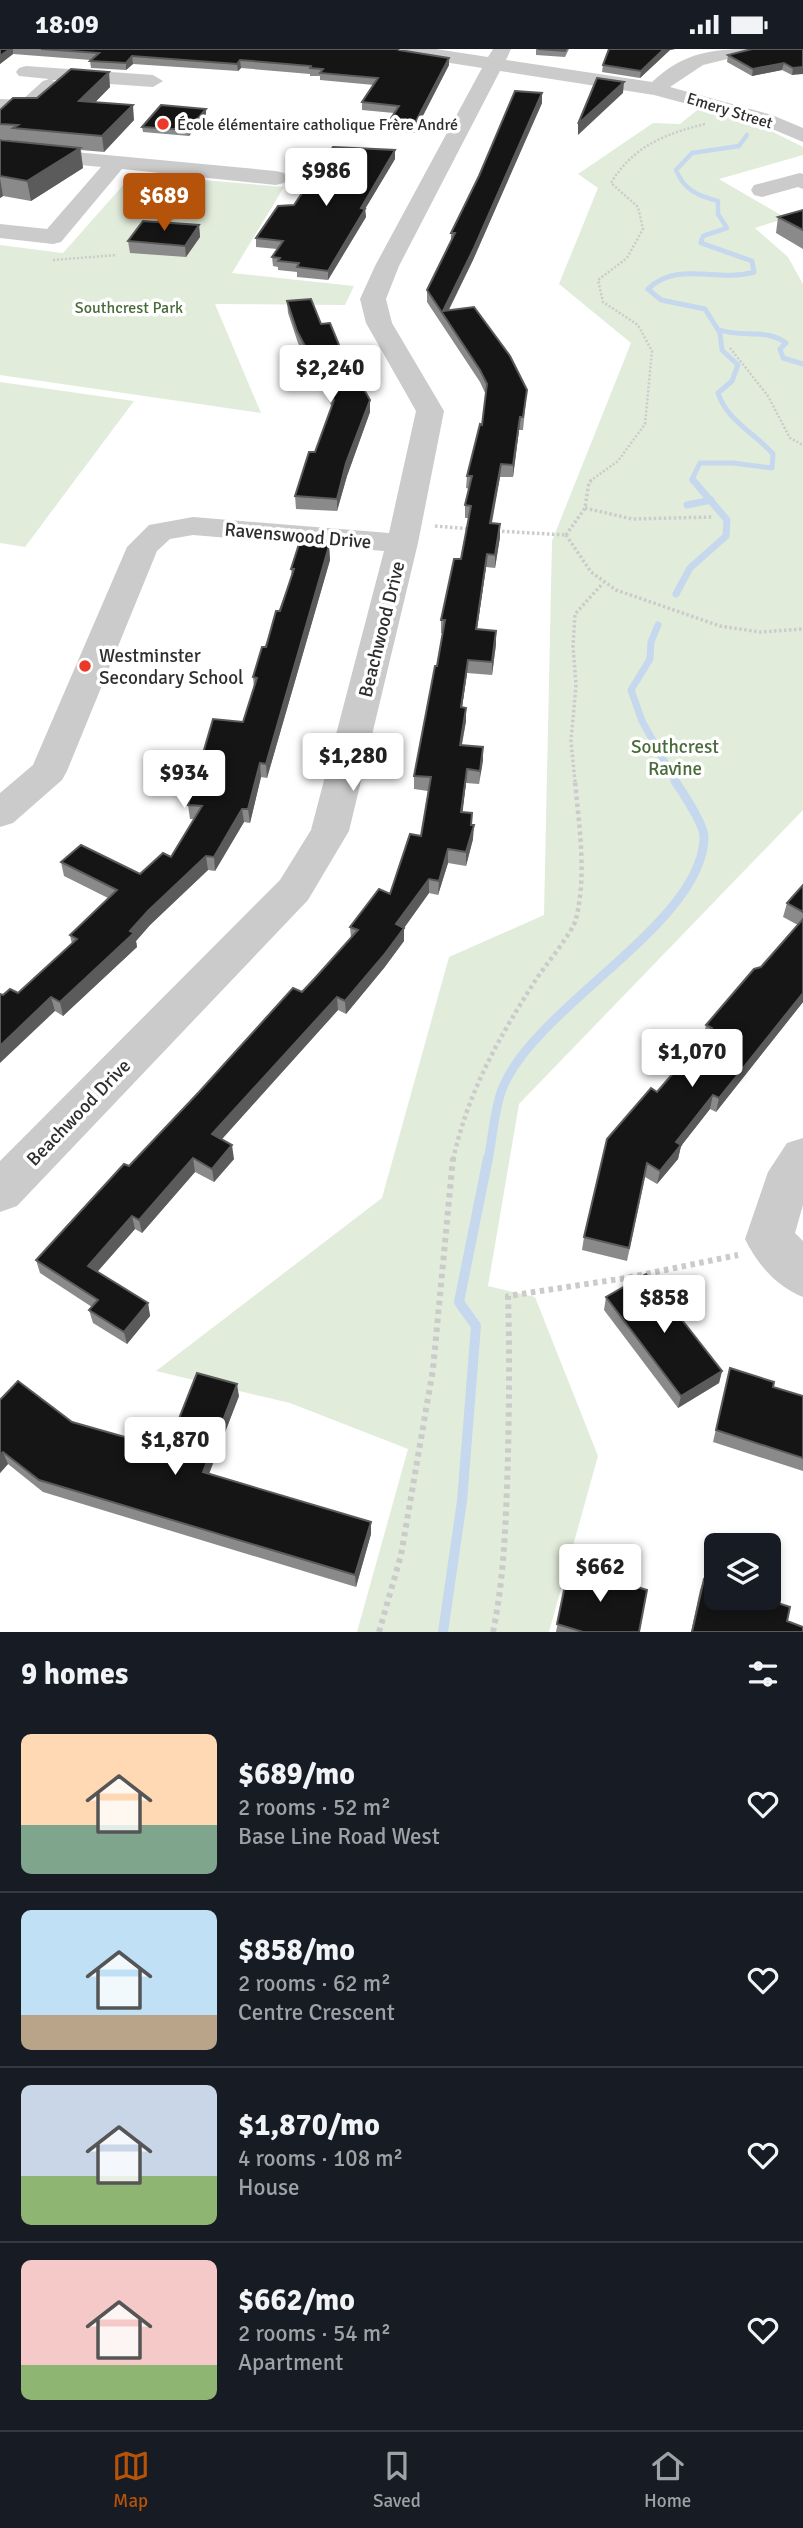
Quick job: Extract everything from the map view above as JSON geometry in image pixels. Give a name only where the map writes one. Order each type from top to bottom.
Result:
[{"type":"street","name":"Emery Street","points":[[400,49],[498,56],[656,89],[765,119],[803,136]]},
{"type":"street","points":[[656,89],[674,71],[698,59],[745,49]]},
{"type":"street","name":"Beachwood Drive","points":[[0,1192],[294,890],[330,831],[402,543],[430,411],[379,323],[373,299],[387,266],[498,56]]},
{"type":"street","points":[[0,92],[44,57]]},
{"type":"street","points":[[26,72],[144,80],[119,97]]},
{"type":"street","points":[[0,105],[27,107],[61,74]]},
{"type":"street","points":[[0,151],[276,178]]},
{"type":"street","points":[[0,231],[53,237],[117,162]]},
{"type":"street","points":[[762,190],[800,180],[800,174]]},
{"type":"street","name":"Ravenswood Drive","points":[[0,814],[50,771],[143,547],[160,532],[193,526],[402,543]]},
{"type":"street","points":[[790,1261],[769,1239],[785,1186],[803,1157]]},
{"type":"path","points":[[566,535],[584,508],[589,482],[618,461],[645,424],[652,351],[638,325],[603,302],[598,280],[627,258],[643,229],[638,207],[611,183],[620,166],[652,139],[710,123]]},
{"type":"path","points":[[730,348],[768,396],[790,438],[803,445]]},
{"type":"path","points":[[584,508],[632,519],[712,517]]},
{"type":"path","points":[[433,526],[473,529]]},
{"type":"path","points":[[486,530],[566,535]]},
{"type":"path","points":[[566,535],[581,562],[603,583],[688,617],[735,631],[784,632],[803,629]]},
{"type":"path","points":[[379,1632],[401,1555],[433,1369],[452,1169],[462,1120],[496,1042],[548,960],[576,922],[582,864],[570,741],[576,685],[573,646],[575,614],[603,583]]},
{"type":"path","points":[[493,1632],[501,1600],[506,1525],[511,1380],[508,1296],[626,1278],[790,1261]]},
{"type":"green space","name":"Southcrest Ravine","points":[[701,107],[763,127],[803,147],[803,155],[719,179],[786,218],[755,228],[788,257],[803,284],[803,810],[519,1104],[488,1286],[535,1297],[598,1456],[549,1632],[357,1632],[408,1449],[290,1403],[156,1371],[382,1198],[449,957],[544,915],[552,541],[631,343],[559,284],[598,188],[578,174],[653,123],[680,124]]},
{"type":"green space","name":"Southcrest Park","points":[[133,174],[284,187],[232,273],[354,286],[345,305],[215,304],[261,413],[0,375],[0,245],[63,253]]},
{"type":"green space","points":[[0,382],[134,401],[25,547],[0,543]]},
{"type":"building","points":[[0,49],[10,49],[0,56]]},
{"type":"building","points":[[41,49],[397,49],[449,58],[414,125],[388,123],[399,106],[362,102],[378,78],[320,73],[323,69],[310,68],[311,66],[240,60],[237,64],[132,56],[126,63],[90,61],[99,53]]},
{"type":"building","points":[[609,49],[664,49],[641,71],[603,65]]},
{"type":"building","points":[[752,49],[803,49],[803,67],[793,68],[784,63],[753,69],[728,55]]},
{"type":"building","points":[[71,69],[109,72],[79,101],[133,105],[102,136],[13,128],[18,125],[0,124],[0,110],[13,98],[37,98]]},
{"type":"building","points":[[597,78],[624,82],[578,124]]},
{"type":"building","points":[[515,91],[542,93],[474,248],[443,311],[474,307],[510,356],[527,390],[513,465],[501,464],[490,523],[500,524],[495,555],[487,554],[476,629],[496,631],[492,662],[468,660],[461,707],[466,708],[460,745],[483,747],[480,771],[467,769],[461,812],[472,813],[471,825],[474,825],[466,852],[448,849],[439,881],[429,879],[396,924],[404,928],[384,955],[345,1001],[337,997],[212,1134],[232,1145],[212,1169],[193,1158],[139,1220],[132,1216],[88,1266],[148,1303],[124,1332],[89,1310],[98,1300],[36,1260],[124,1164],[129,1166],[199,1092],[293,988],[302,992],[316,977],[358,930],[350,927],[379,889],[390,894],[410,834],[421,836],[431,777],[414,776],[445,620],[441,620],[454,559],[461,559],[471,506],[465,505],[472,476],[467,476],[480,424],[482,425],[487,384],[427,290],[455,233],[451,233],[479,176]]},
{"type":"building","points":[[161,105],[206,109],[188,130],[142,127]]},
{"type":"building","points":[[0,140],[80,148],[27,181],[0,176]]},
{"type":"building","points":[[333,147],[395,150],[361,208],[365,209],[328,271],[297,267],[299,263],[278,261],[280,258],[272,257],[283,241],[256,238],[278,206],[294,205]]},
{"type":"building","points":[[803,210],[803,230],[778,217]]},
{"type":"building","points":[[143,221],[199,225],[185,246],[128,241]]},
{"type":"building","points":[[311,299],[321,324],[330,323],[339,345],[370,400],[346,463],[337,499],[295,496],[309,452],[315,452],[334,400],[297,331],[287,301]]},
{"type":"building","points":[[299,544],[329,546],[266,764],[260,763],[248,809],[242,809],[214,857],[206,856],[148,911],[130,931],[134,933],[60,1002],[51,997],[0,1046],[0,994],[3,995],[10,989],[18,993],[77,939],[70,935],[117,890],[61,862],[81,845],[140,874],[163,853],[171,857],[202,806],[188,805],[213,719],[243,722],[257,678],[253,677],[262,647],[266,647],[276,611],[280,611]]},
{"type":"building","points":[[803,885],[803,912],[787,903]]},
{"type":"building","points":[[803,919],[803,993],[719,1098],[713,1095],[676,1142],[681,1145],[660,1171],[647,1163],[629,1248],[584,1237],[607,1139],[651,1088],[657,1092],[712,1028],[706,1025],[754,969],[761,967]]},
{"type":"building","points":[[646,1274],[722,1371],[681,1396],[606,1297]]},
{"type":"building","points":[[730,1368],[774,1382],[773,1387],[803,1396],[803,1458],[716,1430]]},
{"type":"building","points":[[197,1373],[237,1384],[203,1472],[371,1522],[355,1575],[39,1480],[3,1452],[0,1455],[0,1400],[18,1381],[72,1422],[167,1449]]},
{"type":"building","points":[[569,1566],[647,1590],[639,1632],[583,1632],[557,1624]]},
{"type":"building","points":[[704,1579],[704,1610],[781,1610],[781,1604],[790,1607],[787,1621],[803,1627],[803,1632],[692,1632]]},
{"type":"waterway","points":[[701,241],[703,236],[727,228],[718,214],[718,201],[692,191],[683,183],[676,170],[692,153],[739,146],[747,135]]},
{"type":"waterway","points":[[693,480],[700,463],[733,463],[772,468],[773,454],[735,419],[722,403],[718,393],[732,381],[738,365],[722,350],[720,333],[705,309],[661,300],[648,289],[660,280],[672,276],[740,275],[754,272],[752,261],[701,243],[702,240]]},
{"type":"waterway","points":[[720,330],[778,338],[786,343],[780,349],[783,358],[803,364]]},
{"type":"waterway","points":[[693,480],[710,500]]},
{"type":"waterway","points":[[676,594],[690,568],[726,536],[727,520],[710,500]]},
{"type":"waterway","points":[[687,505],[710,500]]},
{"type":"waterway","points":[[658,625],[651,642],[650,659],[631,690],[642,721],[676,782]]},
{"type":"waterway","points":[[488,1160],[500,1095],[521,1057],[548,1026],[649,933],[677,901],[696,869],[703,831],[675,781]]},
{"type":"waterway","points":[[443,1632],[462,1501],[476,1326],[459,1302],[488,1158]]},
{"type":"place","name":"École élémentaire catholique Frère André","points":[[163,124]]},
{"type":"place","name":"Westminster Secondary School","points":[[85,666]]}]
